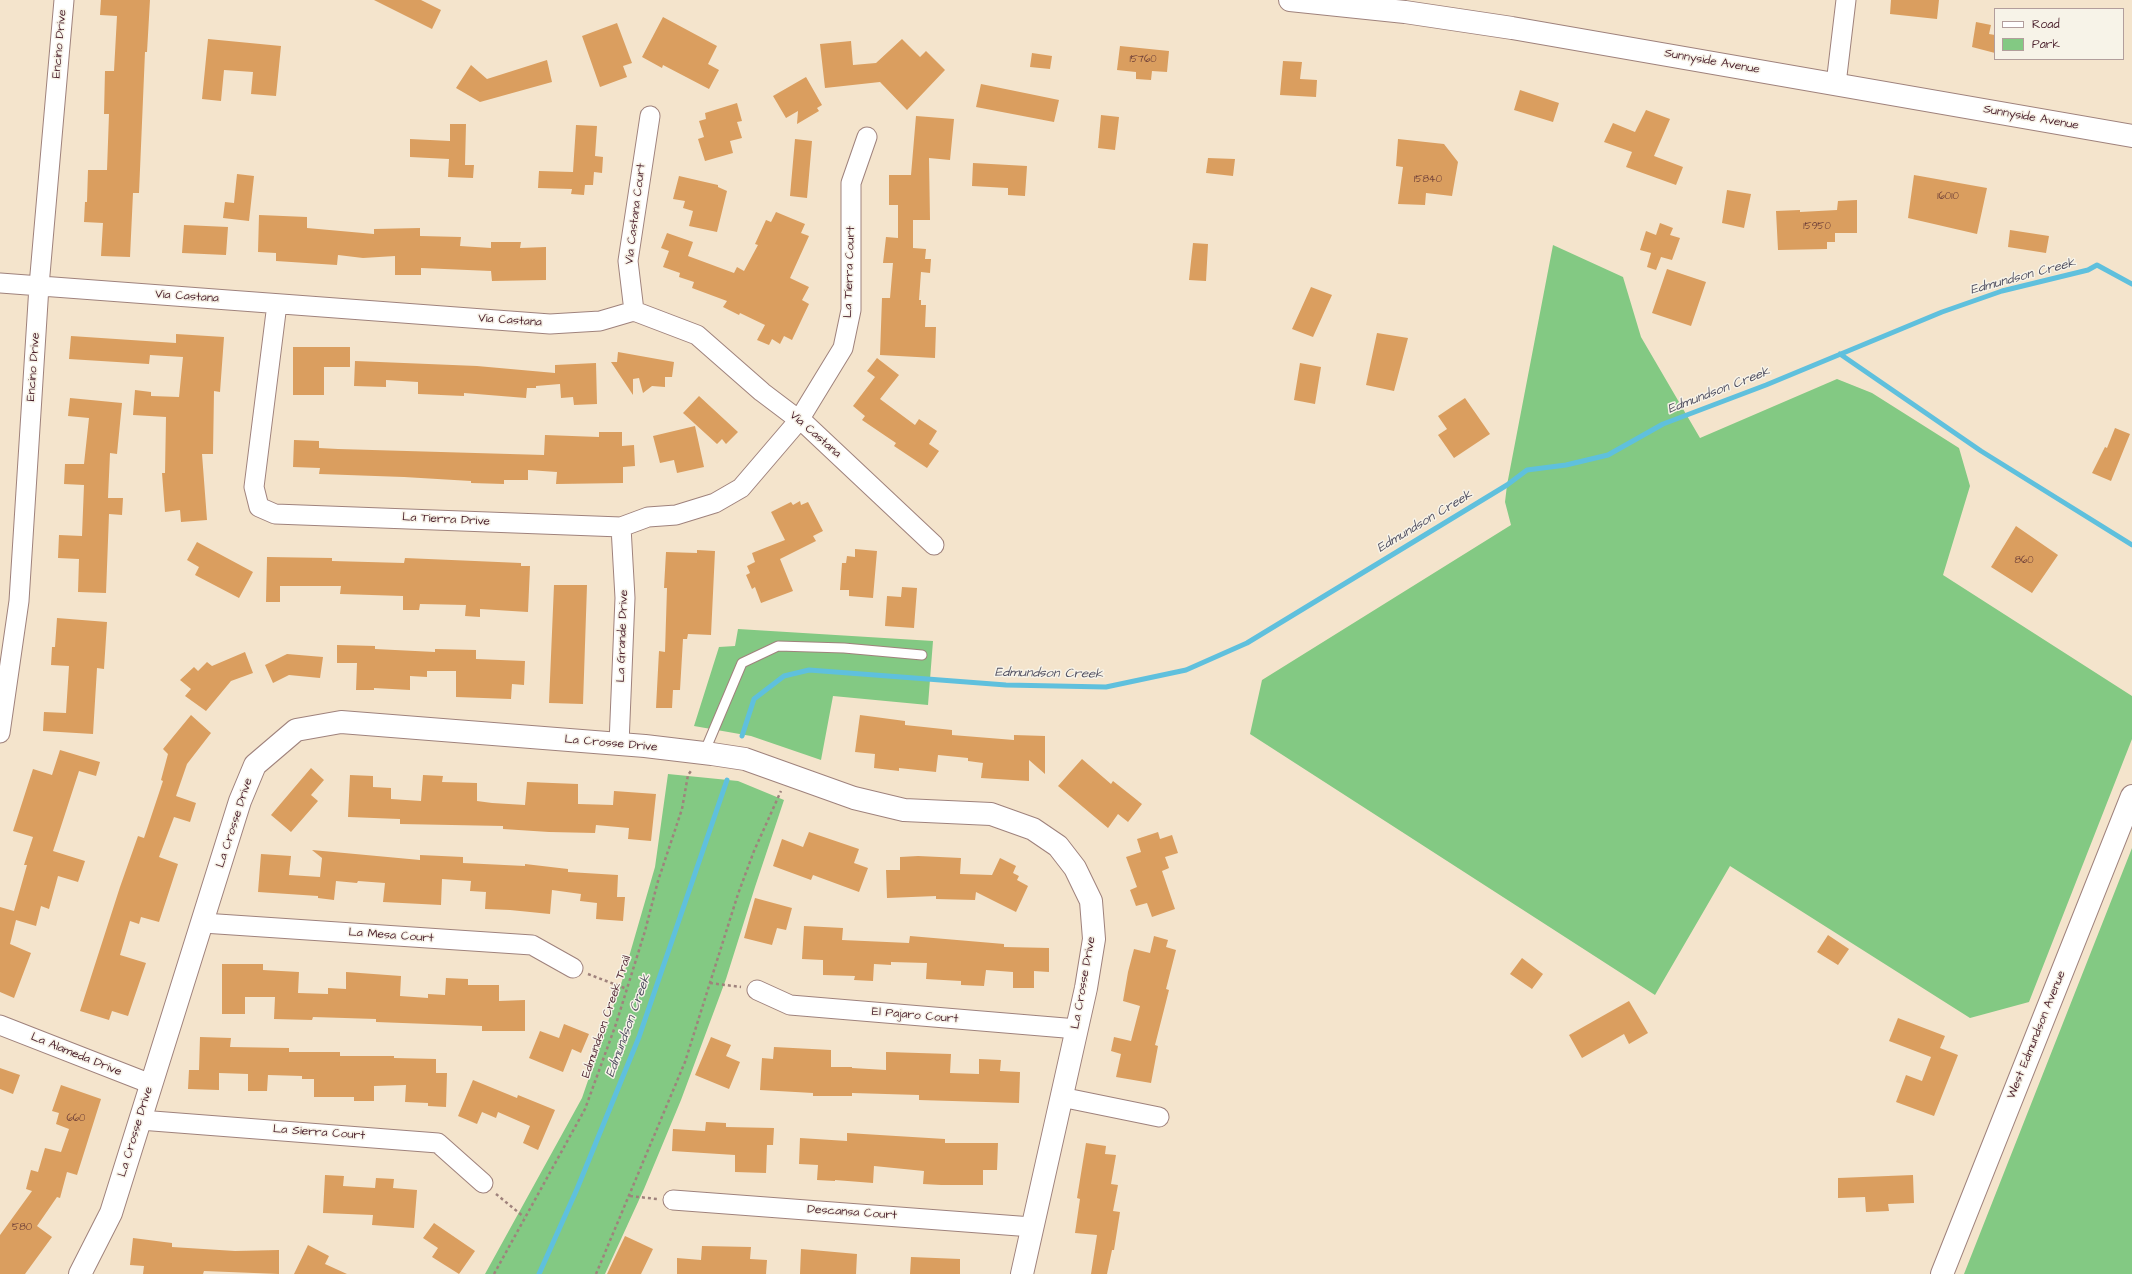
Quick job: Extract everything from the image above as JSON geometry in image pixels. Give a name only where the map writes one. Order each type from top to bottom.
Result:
[{"type":"street","name":"Encino Drive","points":[[0,733],[19,601],[40,286],[64,0]]},
{"type":"street","name":"Sunnyside Avenue","points":[[1290,0],[1406,6],[1557,35],[2132,136]]},
{"type":"street","points":[[1836,84],[1846,0]]},
{"type":"street","name":"Via Castana Court","points":[[634,311],[628,261],[650,116]]},
{"type":"street","name":"La Tierra Court","points":[[799,419],[843,348],[851,310],[851,183],[867,137]]},
{"type":"street","name":"Via Castana","points":[[0,283],[550,324],[600,321],[634,311],[696,334],[762,392],[799,419],[934,545]]},
{"type":"street","name":"La Tierra Drive","points":[[277,304],[254,487],[259,508],[275,514],[621,527],[648,517],[676,515],[715,503],[741,488],[799,419]]},
{"type":"street","name":"La Grande Drive","points":[[619,744],[625,598],[621,527]]},
{"type":"street","name":"La Crosse Drive","points":[[80,1274],[111,1213],[240,801],[255,765],[296,730],[341,722],[619,744],[745,759],[854,798],[904,810],[991,814],[1033,828],[1058,846],[1075,868],[1091,901],[1094,939],[1076,1029],[1022,1274]]},
{"type":"street","name":"West Edmundson Avenue","points":[[1942,1274],[2132,796]]},
{"type":"street","name":"La Mesa Court","points":[[203,923],[532,945],[573,968]]},
{"type":"street","name":"El Pajaro Court","points":[[757,990],[790,1005],[1076,1029]]},
{"type":"street","name":"La Alameda Drive","points":[[0,1025],[151,1084]]},
{"type":"street","points":[[1061,1097],[1158,1117]]},
{"type":"street","name":"La Sierra Court","points":[[140,1120],[438,1143],[483,1183]]},
{"type":"street","name":"Descansa Court","points":[[673,1200],[1032,1227]]},
{"type":"lane","points":[[704,753],[742,663],[778,646],[844,648],[922,655]]},
{"type":"path","name":"Edmundson Creek Trail","points":[[494,1274],[524,1217],[585,1109],[627,989],[645,931],[658,881],[682,809],[688,775],[704,753]]},
{"type":"path","points":[[596,1274],[685,1062],[754,851],[789,774]]},
{"type":"path","points":[[573,968],[627,989]]},
{"type":"path","points":[[710,983],[757,990]]},
{"type":"path","points":[[483,1183],[524,1217]]},
{"type":"path","points":[[630,1196],[673,1200]]},
{"type":"green space","points":[[1553,245],[1623,277],[1641,337],[1700,438],[1837,379],[1872,393],[1959,448],[1970,486],[1943,575],[2132,696],[2132,739],[2029,1002],[1970,1018],[1730,866],[1655,995],[1250,734],[1262,680],[1511,525],[1505,502],[1507,485]]},
{"type":"green space","points":[[738,629],[933,641],[928,705],[833,696],[821,760],[751,736],[694,726],[719,647],[735,646]]},
{"type":"green space","points":[[668,774],[738,781],[784,800],[726,979],[681,1100],[644,1189],[605,1274],[485,1274],[582,1098],[622,981],[655,867]]},
{"type":"green space","points":[[2132,848],[2132,1274],[1964,1274]]},
{"type":"building","points":[[101,0],[150,0],[147,52],[145,52],[139,193],[133,193],[130,257],[101,256],[103,223],[84,222],[85,202],[87,202],[88,170],[107,170],[109,114],[104,114],[105,71],[114,71],[117,16],[100,15]]},
{"type":"building","points":[[374,0],[421,0],[441,10],[432,29]]},
{"type":"building","points":[[1891,0],[1939,0],[1937,19],[1890,14]]},
{"type":"building","points":[[663,17],[717,46],[708,64],[719,70],[709,89],[663,65],[662,68],[642,57]]},
{"type":"building","points":[[1976,22],[1991,25],[1989,34],[1994,35],[1994,53],[1972,47]]},
{"type":"building","points":[[617,23],[632,63],[623,66],[627,77],[600,87],[582,36]]},
{"type":"building","points":[[208,39],[281,46],[276,96],[251,94],[253,72],[224,70],[221,101],[202,99]]},
{"type":"building","points":[[902,39],[920,57],[926,51],[945,70],[907,110],[880,82],[825,88],[820,44],[851,41],[853,65],[876,63]]},
{"type":"building","points":[[1120,46],[1169,51],[1167,72],[1152,71],[1151,80],[1136,79],[1136,72],[1117,70]]},
{"type":"building","points":[[1032,53],[1052,56],[1050,69],[1030,67]]},
{"type":"building","points":[[547,60],[552,82],[480,102],[456,88],[471,65],[487,79]]},
{"type":"building","points":[[1283,61],[1302,62],[1300,79],[1317,80],[1316,97],[1280,95]]},
{"type":"building","points":[[806,77],[822,105],[817,108],[819,111],[797,124],[798,111],[786,118],[773,96]]},
{"type":"building","points":[[981,84],[1059,100],[1054,122],[976,107]]},
{"type":"building","points":[[1520,90],[1559,103],[1553,122],[1514,110]]},
{"type":"building","points":[[737,103],[742,121],[737,122],[742,138],[730,141],[733,153],[705,161],[698,139],[704,137],[699,121],[706,119],[705,113]]},
{"type":"building","points":[[1646,110],[1670,119],[1654,156],[1683,167],[1676,185],[1626,167],[1632,152],[1604,142],[1613,123],[1635,132]]},
{"type":"building","points":[[1101,115],[1119,117],[1115,150],[1098,148]]},
{"type":"building","points":[[916,116],[954,119],[950,160],[929,158],[930,220],[913,220],[913,248],[926,249],[925,259],[931,259],[930,273],[921,272],[919,300],[921,300],[921,305],[926,305],[925,327],[936,327],[935,358],[880,355],[882,298],[890,298],[893,263],[883,263],[886,237],[898,238],[898,205],[889,205],[889,175],[911,175]]},
{"type":"building","points":[[450,124],[466,124],[465,165],[474,165],[473,178],[448,177],[449,159],[410,157],[410,139],[450,141]]},
{"type":"building","points":[[576,125],[597,126],[595,156],[603,157],[602,173],[594,172],[593,185],[585,185],[584,195],[571,194],[572,189],[538,188],[539,171],[573,172]]},
{"type":"building","points":[[795,139],[812,141],[807,198],[790,196]]},
{"type":"building","points":[[1398,139],[1444,144],[1458,162],[1452,196],[1426,193],[1425,205],[1398,204],[1403,167],[1396,166]]},
{"type":"building","points":[[1208,158],[1235,159],[1233,176],[1206,173]]},
{"type":"building","points":[[973,163],[1027,166],[1025,196],[1008,195],[1008,188],[972,186]]},
{"type":"building","points":[[237,174],[254,176],[249,221],[223,218],[225,202],[234,203]]},
{"type":"building","points":[[1914,175],[1987,188],[1977,234],[1908,218]]},
{"type":"building","points":[[679,176],[718,185],[718,187],[727,191],[717,232],[689,226],[693,211],[683,208],[685,201],[673,199]]},
{"type":"building","points":[[1727,190],[1751,194],[1744,228],[1722,223]]},
{"type":"building","points":[[1857,200],[1857,233],[1835,233],[1835,242],[1827,242],[1827,249],[1778,250],[1776,211],[1800,210],[1800,212],[1837,210],[1838,201]]},
{"type":"building","points":[[776,212],[805,224],[801,233],[809,236],[790,278],[809,287],[802,300],[809,304],[792,340],[784,336],[780,344],[772,339],[769,345],[757,340],[765,325],[723,307],[727,301],[692,288],[694,282],[679,277],[680,273],[663,267],[669,251],[661,248],[667,233],[693,242],[688,256],[734,273],[737,267],[744,271],[758,245],[755,244],[766,220],[771,222]]},
{"type":"building","points":[[259,215],[307,217],[307,228],[374,234],[374,229],[420,228],[420,236],[461,237],[460,246],[491,248],[491,242],[521,242],[520,248],[546,247],[546,280],[492,281],[491,271],[421,268],[421,275],[395,275],[395,256],[363,258],[338,255],[337,265],[276,261],[276,253],[258,252]]},
{"type":"building","points":[[1660,223],[1673,228],[1670,235],[1680,238],[1672,260],[1661,257],[1656,270],[1647,267],[1651,253],[1640,250],[1646,231],[1656,235]]},
{"type":"building","points":[[184,225],[228,227],[226,255],[182,253]]},
{"type":"building","points":[[2010,230],[2049,236],[2046,253],[2008,247]]},
{"type":"building","points":[[1193,243],[1208,244],[1206,281],[1189,280]]},
{"type":"building","points":[[1667,269],[1706,282],[1691,326],[1652,313]]},
{"type":"building","points":[[1311,287],[1332,295],[1313,337],[1292,329]]},
{"type":"building","points":[[1377,333],[1408,338],[1394,391],[1366,385]]},
{"type":"building","points":[[176,334],[224,337],[220,392],[214,391],[213,454],[202,454],[207,520],[181,522],[180,510],[165,512],[162,473],[165,473],[166,417],[133,415],[135,390],[151,392],[151,396],[179,397],[183,357],[150,355],[149,364],[69,359],[71,336],[176,343]]},
{"type":"building","points":[[293,347],[350,347],[350,367],[324,367],[324,395],[293,395]]},
{"type":"building","points":[[618,352],[674,362],[672,377],[665,377],[665,387],[652,386],[643,393],[639,378],[633,379],[633,395],[611,362],[617,362]]},
{"type":"building","points":[[877,358],[899,375],[880,399],[915,425],[919,419],[937,431],[929,444],[939,451],[927,468],[894,446],[896,443],[862,420],[865,416],[853,406],[875,377],[867,371]]},
{"type":"building","points":[[355,361],[477,366],[555,373],[555,365],[596,363],[597,404],[574,405],[573,397],[561,398],[560,384],[527,388],[526,398],[464,393],[464,396],[418,394],[418,382],[386,380],[386,387],[354,386]]},
{"type":"building","points":[[1300,363],[1321,367],[1315,404],[1294,400]]},
{"type":"building","points":[[699,396],[738,432],[726,444],[722,439],[717,444],[683,413]]},
{"type":"building","points":[[70,398],[122,403],[117,454],[110,453],[108,498],[123,498],[122,515],[109,514],[106,593],[78,592],[79,559],[58,558],[59,535],[82,536],[84,485],[64,484],[65,464],[84,464],[89,418],[68,416]]},
{"type":"building","points":[[1465,398],[1490,434],[1454,458],[1438,435],[1447,429],[1438,416]]},
{"type":"building","points":[[695,426],[704,467],[677,473],[674,460],[660,463],[653,436]]},
{"type":"building","points":[[2115,428],[2130,434],[2111,481],[2092,473],[2105,447],[2107,448]]},
{"type":"building","points":[[599,432],[622,432],[622,446],[634,445],[635,466],[623,467],[623,483],[556,484],[557,472],[528,470],[528,480],[504,480],[504,484],[471,483],[471,481],[404,477],[319,474],[320,468],[293,467],[294,440],[319,441],[319,448],[544,455],[545,435],[599,437]]},
{"type":"building","points":[[800,501],[801,505],[808,502],[823,531],[813,536],[816,541],[780,559],[793,591],[761,603],[755,587],[752,589],[746,575],[750,573],[747,566],[755,562],[752,553],[785,540],[771,512],[791,502],[793,505]]},
{"type":"building","points":[[2016,526],[2058,555],[2032,593],[1991,567]]},
{"type":"building","points":[[197,542],[253,572],[239,598],[195,575],[199,567],[187,560]]},
{"type":"building","points":[[855,549],[877,551],[873,598],[849,596],[849,590],[840,590],[842,563],[846,563],[847,556],[855,557]]},
{"type":"building","points":[[697,550],[715,551],[711,635],[688,634],[687,639],[683,639],[680,690],[673,690],[672,708],[656,708],[659,651],[665,652],[667,588],[664,588],[666,552],[697,553]]},
{"type":"building","points":[[267,557],[332,558],[332,561],[404,563],[405,558],[521,563],[521,566],[530,566],[528,612],[480,609],[480,617],[465,616],[466,605],[420,604],[419,610],[403,610],[403,596],[340,594],[341,586],[280,586],[280,602],[266,602]]},
{"type":"building","points":[[554,585],[587,585],[583,704],[549,703]]},
{"type":"building","points":[[902,587],[917,588],[914,628],[885,626],[887,596],[901,597]]},
{"type":"building","points":[[57,618],[107,622],[104,669],[97,668],[93,734],[43,731],[44,712],[66,713],[69,666],[51,665],[52,647],[55,647]]},
{"type":"building","points":[[337,645],[375,646],[375,649],[435,652],[435,649],[476,650],[476,659],[525,661],[524,685],[512,684],[511,699],[456,697],[456,671],[427,671],[427,677],[410,676],[410,690],[374,688],[374,690],[356,690],[357,663],[337,663]]},
{"type":"building","points":[[245,652],[253,673],[231,681],[206,711],[185,696],[191,689],[180,680],[194,667],[198,671],[207,662],[212,666]]},
{"type":"building","points":[[287,654],[323,657],[320,678],[289,675],[273,683],[265,665]]},
{"type":"building","points":[[191,715],[211,733],[187,764],[176,796],[196,803],[190,822],[174,817],[159,857],[178,864],[159,922],[141,917],[139,924],[130,921],[120,955],[146,963],[128,1016],[112,1011],[109,1020],[80,1011],[138,836],[144,838],[163,781],[161,780],[168,754],[163,749]]},
{"type":"building","points":[[860,715],[905,721],[905,725],[952,730],[952,735],[1014,740],[1014,735],[1045,736],[1045,774],[1029,760],[1029,781],[981,778],[983,763],[968,761],[968,758],[938,755],[936,772],[899,768],[899,771],[874,768],[875,754],[855,752]]},
{"type":"building","points":[[60,750],[100,762],[96,776],[79,771],[53,851],[85,861],[78,882],[58,876],[49,909],[41,906],[36,926],[16,920],[10,944],[31,953],[14,998],[0,992],[0,907],[14,911],[27,865],[24,865],[33,837],[13,831],[33,769],[52,775]]},
{"type":"building","points":[[1082,759],[1111,784],[1113,781],[1142,804],[1128,822],[1118,814],[1108,828],[1058,786]]},
{"type":"building","points":[[311,768],[324,780],[311,795],[318,801],[291,832],[271,815]]},
{"type":"building","points":[[350,775],[373,776],[373,787],[391,788],[391,799],[421,801],[423,775],[443,776],[442,782],[477,783],[477,801],[492,803],[525,805],[527,782],[578,784],[578,804],[613,805],[614,791],[656,794],[651,841],[628,839],[629,828],[596,825],[595,833],[549,832],[503,829],[503,826],[400,824],[400,819],[348,817]]},
{"type":"building","points":[[809,832],[859,849],[854,863],[868,868],[859,892],[813,875],[811,880],[773,866],[782,839],[803,847]]},
{"type":"building","points":[[1158,832],[1160,839],[1172,835],[1178,853],[1165,857],[1169,868],[1162,871],[1175,909],[1152,917],[1147,903],[1136,906],[1130,890],[1137,887],[1126,857],[1141,852],[1137,839]]},
{"type":"building","points":[[312,850],[420,860],[420,855],[463,857],[463,863],[525,866],[525,864],[568,869],[568,872],[618,875],[617,897],[625,897],[623,921],[596,919],[597,903],[580,901],[581,894],[552,890],[550,914],[485,909],[486,892],[470,891],[471,881],[442,879],[441,905],[383,902],[385,883],[358,881],[357,883],[336,881],[334,900],[318,898],[318,896],[258,892],[261,854],[291,856],[289,875],[320,877],[322,858]]},
{"type":"building","points":[[918,856],[961,858],[960,874],[992,875],[1000,858],[1016,866],[1013,873],[1019,876],[1017,880],[1028,886],[1016,912],[976,892],[975,900],[936,899],[936,896],[887,898],[886,870],[900,870],[900,857]]},
{"type":"building","points":[[755,898],[792,908],[786,930],[777,928],[772,945],[744,938]]},
{"type":"building","points":[[804,926],[843,928],[842,940],[909,943],[910,936],[1004,944],[1004,947],[1049,948],[1049,972],[1034,971],[1034,988],[1013,988],[1013,972],[986,970],[984,986],[961,985],[961,981],[926,979],[927,963],[891,962],[891,965],[874,964],[873,981],[854,980],[855,976],[823,975],[823,960],[802,959]]},
{"type":"building","points":[[1828,935],[1849,949],[1838,965],[1817,952]]},
{"type":"building","points":[[1154,936],[1168,940],[1166,947],[1176,950],[1166,989],[1169,990],[1155,1045],[1158,1046],[1151,1083],[1116,1077],[1121,1054],[1111,1051],[1114,1037],[1131,1041],[1140,1006],[1123,1001],[1128,972],[1134,949],[1150,953]]},
{"type":"building","points":[[1522,958],[1543,974],[1532,989],[1510,974]]},
{"type":"building","points":[[222,964],[263,964],[263,970],[299,972],[298,993],[328,994],[328,988],[346,989],[346,972],[401,976],[400,996],[428,998],[428,994],[445,995],[446,978],[468,979],[468,985],[499,985],[499,1001],[525,1000],[525,1031],[482,1031],[482,1026],[376,1022],[376,1019],[313,1017],[312,1020],[274,1019],[275,997],[245,997],[245,1014],[222,1014]]},
{"type":"building","points":[[1629,1001],[1648,1033],[1629,1044],[1624,1034],[1582,1058],[1569,1035]]},
{"type":"building","points":[[1898,1018],[1945,1036],[1940,1048],[1958,1055],[1934,1116],[1896,1102],[1906,1075],[1922,1081],[1931,1057],[1889,1041]]},
{"type":"building","points":[[564,1024],[589,1034],[581,1053],[572,1049],[563,1072],[529,1058],[540,1031],[559,1038]]},
{"type":"building","points":[[200,1037],[231,1038],[230,1047],[289,1048],[289,1052],[340,1052],[340,1056],[394,1056],[394,1058],[436,1059],[436,1073],[447,1073],[446,1107],[428,1106],[428,1103],[405,1102],[406,1085],[374,1086],[374,1101],[354,1101],[354,1097],[314,1097],[314,1079],[302,1079],[302,1076],[268,1075],[267,1091],[248,1091],[248,1074],[219,1073],[219,1090],[188,1089],[189,1070],[199,1070]]},
{"type":"building","points":[[711,1037],[731,1045],[726,1056],[740,1062],[729,1089],[695,1075]]},
{"type":"building","points":[[774,1047],[831,1050],[831,1067],[886,1070],[886,1052],[951,1054],[950,1073],[979,1074],[979,1059],[1001,1060],[1000,1071],[1020,1072],[1019,1103],[919,1100],[919,1095],[852,1093],[852,1096],[813,1096],[813,1093],[760,1090],[762,1058],[773,1059]]},
{"type":"building","points":[[0,1068],[20,1075],[13,1094],[0,1089]]},
{"type":"building","points":[[473,1080],[517,1098],[518,1095],[555,1110],[538,1150],[523,1143],[530,1126],[498,1112],[496,1118],[482,1112],[477,1124],[458,1116]]},
{"type":"building","points":[[61,1085],[101,1099],[77,1175],[67,1172],[60,1198],[57,1197],[37,1226],[52,1237],[25,1274],[0,1274],[0,1235],[32,1191],[26,1189],[31,1170],[38,1172],[45,1148],[61,1152],[69,1129],[56,1124],[59,1113],[52,1111]]},
{"type":"building","points":[[706,1122],[726,1123],[726,1127],[774,1128],[773,1145],[767,1145],[766,1173],[735,1172],[735,1155],[672,1151],[673,1129],[705,1131]]},
{"type":"building","points":[[847,1133],[945,1139],[945,1143],[998,1143],[997,1170],[983,1170],[983,1185],[941,1185],[923,1184],[924,1171],[874,1166],[873,1183],[817,1180],[818,1165],[799,1164],[800,1138],[847,1141]]},
{"type":"building","points":[[1086,1143],[1106,1146],[1105,1154],[1116,1155],[1111,1184],[1118,1185],[1113,1211],[1120,1212],[1114,1250],[1112,1250],[1107,1274],[1091,1274],[1097,1235],[1075,1233],[1080,1199],[1077,1198]]},
{"type":"building","points":[[325,1175],[344,1176],[343,1186],[375,1188],[376,1178],[394,1179],[393,1188],[417,1190],[414,1228],[372,1225],[373,1215],[323,1213]]},
{"type":"building","points":[[1913,1175],[1914,1203],[1888,1204],[1889,1211],[1866,1212],[1865,1197],[1838,1198],[1838,1178]]},
{"type":"building","points":[[434,1223],[475,1251],[459,1274],[432,1257],[438,1248],[423,1238]]},
{"type":"building","points":[[625,1236],[653,1249],[641,1274],[607,1274]]},
{"type":"building","points":[[133,1238],[172,1243],[172,1247],[235,1251],[279,1250],[279,1274],[204,1271],[203,1274],[143,1274],[144,1266],[130,1265]]},
{"type":"building","points":[[308,1245],[329,1256],[325,1264],[347,1274],[294,1274]]},
{"type":"building","points":[[702,1246],[751,1247],[750,1259],[767,1260],[766,1274],[677,1274],[677,1258],[701,1260]]},
{"type":"building","points":[[801,1249],[857,1254],[856,1274],[800,1274]]},
{"type":"building","points":[[911,1257],[960,1259],[960,1274],[910,1274]]},
{"type":"waterway","name":"Edmundson Creek","points":[[742,736],[754,699],[784,676],[809,670],[1006,685],[1106,687],[1186,670],[1247,643],[1507,485],[1527,470],[1566,465],[1608,455],[1663,424],[1766,385],[1942,312],[2002,291],[2088,270],[2097,265],[2132,284]]},
{"type":"waterway","points":[[1840,354],[1981,451],[2132,545]]},
{"type":"waterway","name":"Edmundson Creek","points":[[539,1274],[577,1189],[639,1037],[727,780]]}]
